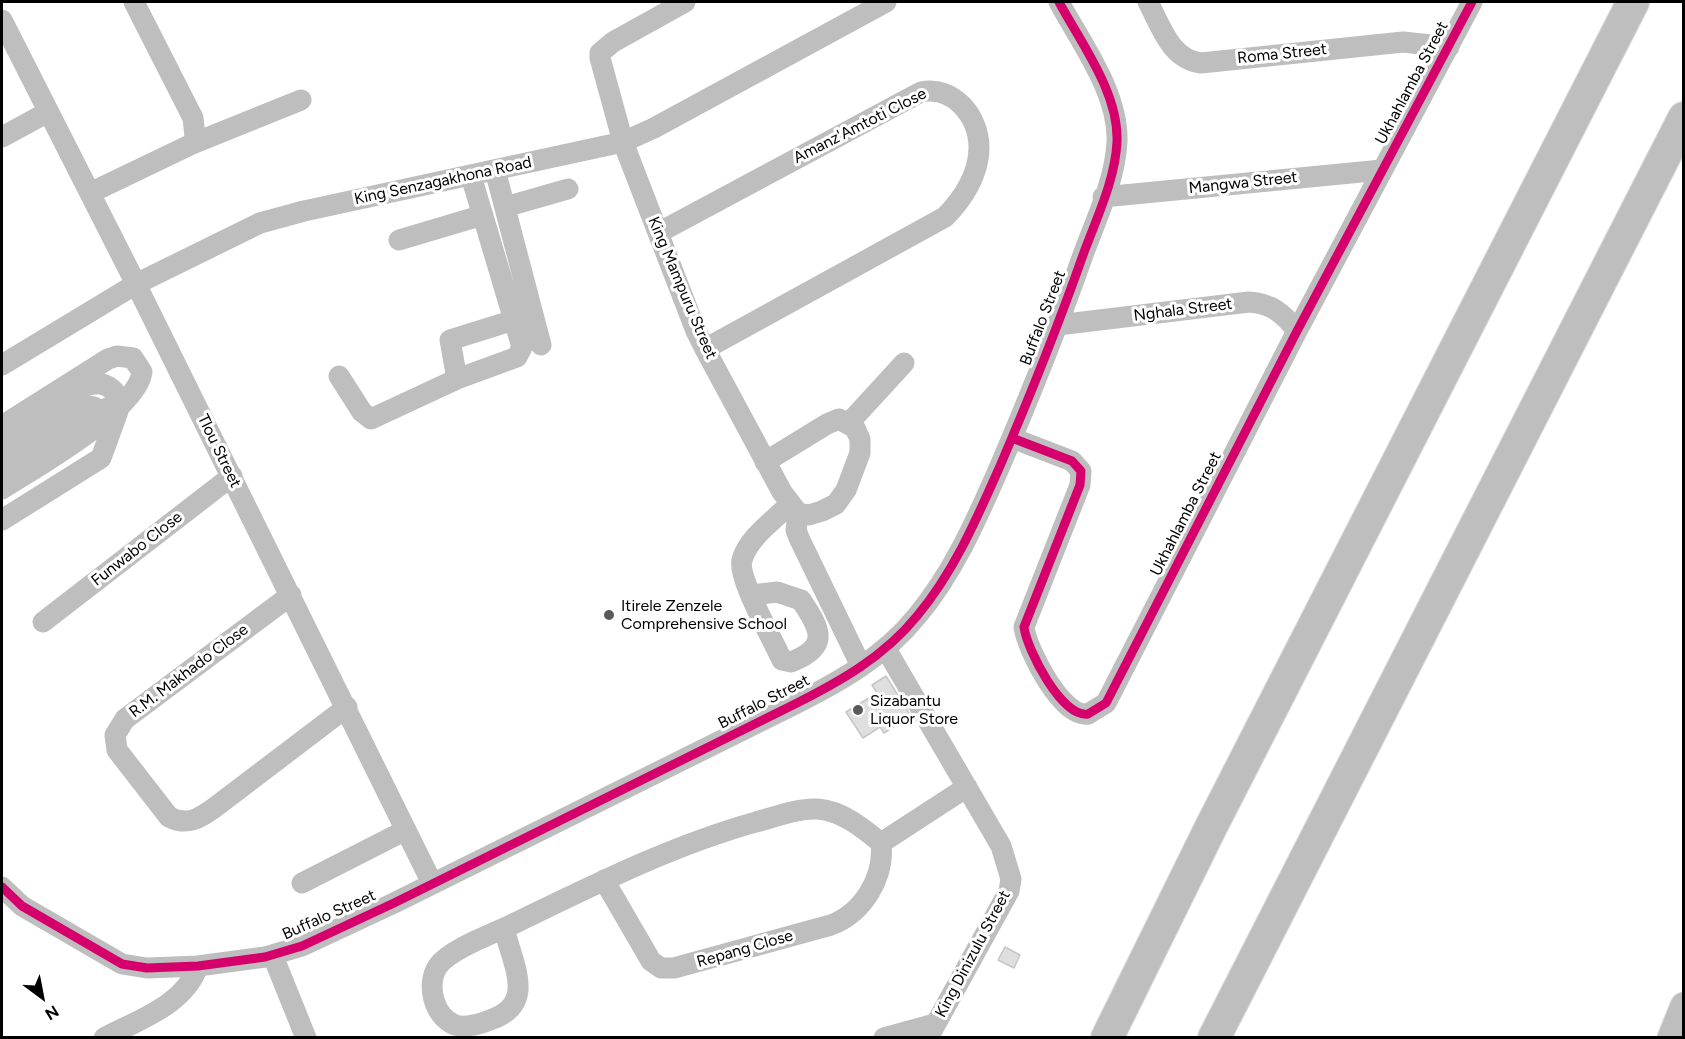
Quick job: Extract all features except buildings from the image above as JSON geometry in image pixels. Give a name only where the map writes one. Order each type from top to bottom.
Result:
[{"type":"highway","points":[[1107,1038],[1222,806],[1633,2]]},
{"type":"highway","points":[[1214,1038],[1683,118]]},
{"type":"main road","points":[[1671,1038],[1683,1006]]},
{"type":"street","points":[[134,2],[193,118],[195,138],[192,144]]},
{"type":"street","name":"King Senzagakhona Road","points":[[2,365],[136,284],[273,218],[622,142],[654,128],[886,2]]},
{"type":"street","name":"Roma Street","points":[[1148,2],[1174,50],[1190,61],[1201,63],[1403,42],[1449,47]]},
{"type":"street","name":"Ukhahlamba Street","points":[[1012,438],[1072,461],[1081,471],[1080,485],[1024,627],[1029,648],[1064,704],[1074,712],[1088,714],[1101,708],[1112,691],[1297,331],[1472,2]]},
{"type":"street","name":"King Mampuru Street","points":[[674,4],[613,42],[600,53],[600,64],[622,142],[705,349],[765,462],[794,509],[796,530],[861,666]]},
{"type":"street","name":"Buffalo Street","points":[[2,887],[22,906],[122,964],[147,968],[198,966],[273,956],[302,946],[809,697],[886,649],[918,616],[952,566],[971,532],[1058,325],[1115,158],[1117,141],[1114,118],[1098,75],[1065,4]]},
{"type":"street","name":"Tlou Street","points":[[2,20],[232,476],[432,883]]},
{"type":"street","name":"Amanz'Amtoti Close","points":[[658,233],[921,92],[933,89],[952,96],[966,109],[972,121],[980,148],[976,168],[963,196],[945,217],[705,349]]},
{"type":"street","points":[[90,193],[192,144],[301,100]]},
{"type":"street","points":[[2,137],[48,112]]},
{"type":"street","points":[[495,170],[541,345]]},
{"type":"street","name":"Mangwa Street","points":[[1103,197],[1382,170]]},
{"type":"street","points":[[339,376],[362,412],[371,418],[457,379],[517,357],[522,347],[471,176]]},
{"type":"street","points":[[505,207],[568,189]]},
{"type":"street","points":[[399,240],[483,215]]},
{"type":"street","name":"Nghala Street","points":[[1058,325],[1249,302],[1266,304],[1274,308],[1297,331]]},
{"type":"street","points":[[457,379],[450,340],[514,320]]},
{"type":"street","points":[[2,426],[108,359],[126,356],[133,358],[139,365],[141,379],[93,442],[2,499]]},
{"type":"street","points":[[849,423],[904,363]]},
{"type":"street","points":[[2,438],[92,383],[109,385],[116,392],[121,403],[101,458],[2,520]]},
{"type":"street","points":[[2,456],[75,410],[121,403]]},
{"type":"street","points":[[2,467],[81,418],[121,403]]},
{"type":"street","points":[[2,478],[121,403]]},
{"type":"street","points":[[2,489],[89,434],[121,403]]},
{"type":"street","points":[[2,510],[96,450],[121,403]]},
{"type":"street","points":[[2,448],[72,404],[94,407]]},
{"type":"street","points":[[752,595],[741,572],[741,562],[748,546],[794,509],[809,515],[836,504],[846,490],[860,453],[860,440],[855,428],[839,419],[765,462]]},
{"type":"street","name":"Funwabo Close","points":[[43,622],[232,476]]},
{"type":"street","name":"R.M. Makhado Close","points":[[291,595],[125,719],[115,735],[117,750],[170,817],[177,821],[192,821],[207,813],[347,707]]},
{"type":"street","name":"King Dinizulu Street","points":[[886,649],[1001,846],[1011,879],[1000,909],[932,1031]]},
{"type":"street","points":[[504,928],[519,989],[515,1006],[504,1015],[487,1022],[464,1026],[455,1025],[439,1012],[435,1002],[432,978],[439,965],[461,950],[504,928],[604,880],[687,845],[738,827],[806,809],[829,811],[841,816],[881,843],[967,787]]},
{"type":"street","points":[[302,883],[406,830]]},
{"type":"street","name":"Repang Close","points":[[604,880],[651,962],[661,968],[674,968],[831,925],[850,916],[859,908],[878,874],[882,856],[881,843]]},
{"type":"street","points":[[273,956],[306,1038]]},
{"type":"street","points":[[104,1038],[181,995],[193,980],[198,966]]},
{"type":"street","points":[[884,1038],[932,1031]]},
{"type":"cycle path","points":[[2,887],[22,906],[122,964],[147,968],[198,966],[265,957],[302,946],[394,903],[793,705],[844,678],[890,644],[904,631],[930,599],[973,525],[1043,361],[1113,171],[1117,142],[1112,105],[1088,51],[1059,2]]},
{"type":"cycle path","points":[[1012,438],[1072,461],[1081,471],[1080,485],[1024,627],[1032,651],[1047,681],[1067,705],[1078,712],[1088,714],[1106,703],[1297,331],[1472,2]]},
{"type":"place","name":"Itirele Zenzele Comprehensive School","points":[[609,615]]},
{"type":"place","name":"Sizabantu Liquor Store","points":[[858,710]]}]
